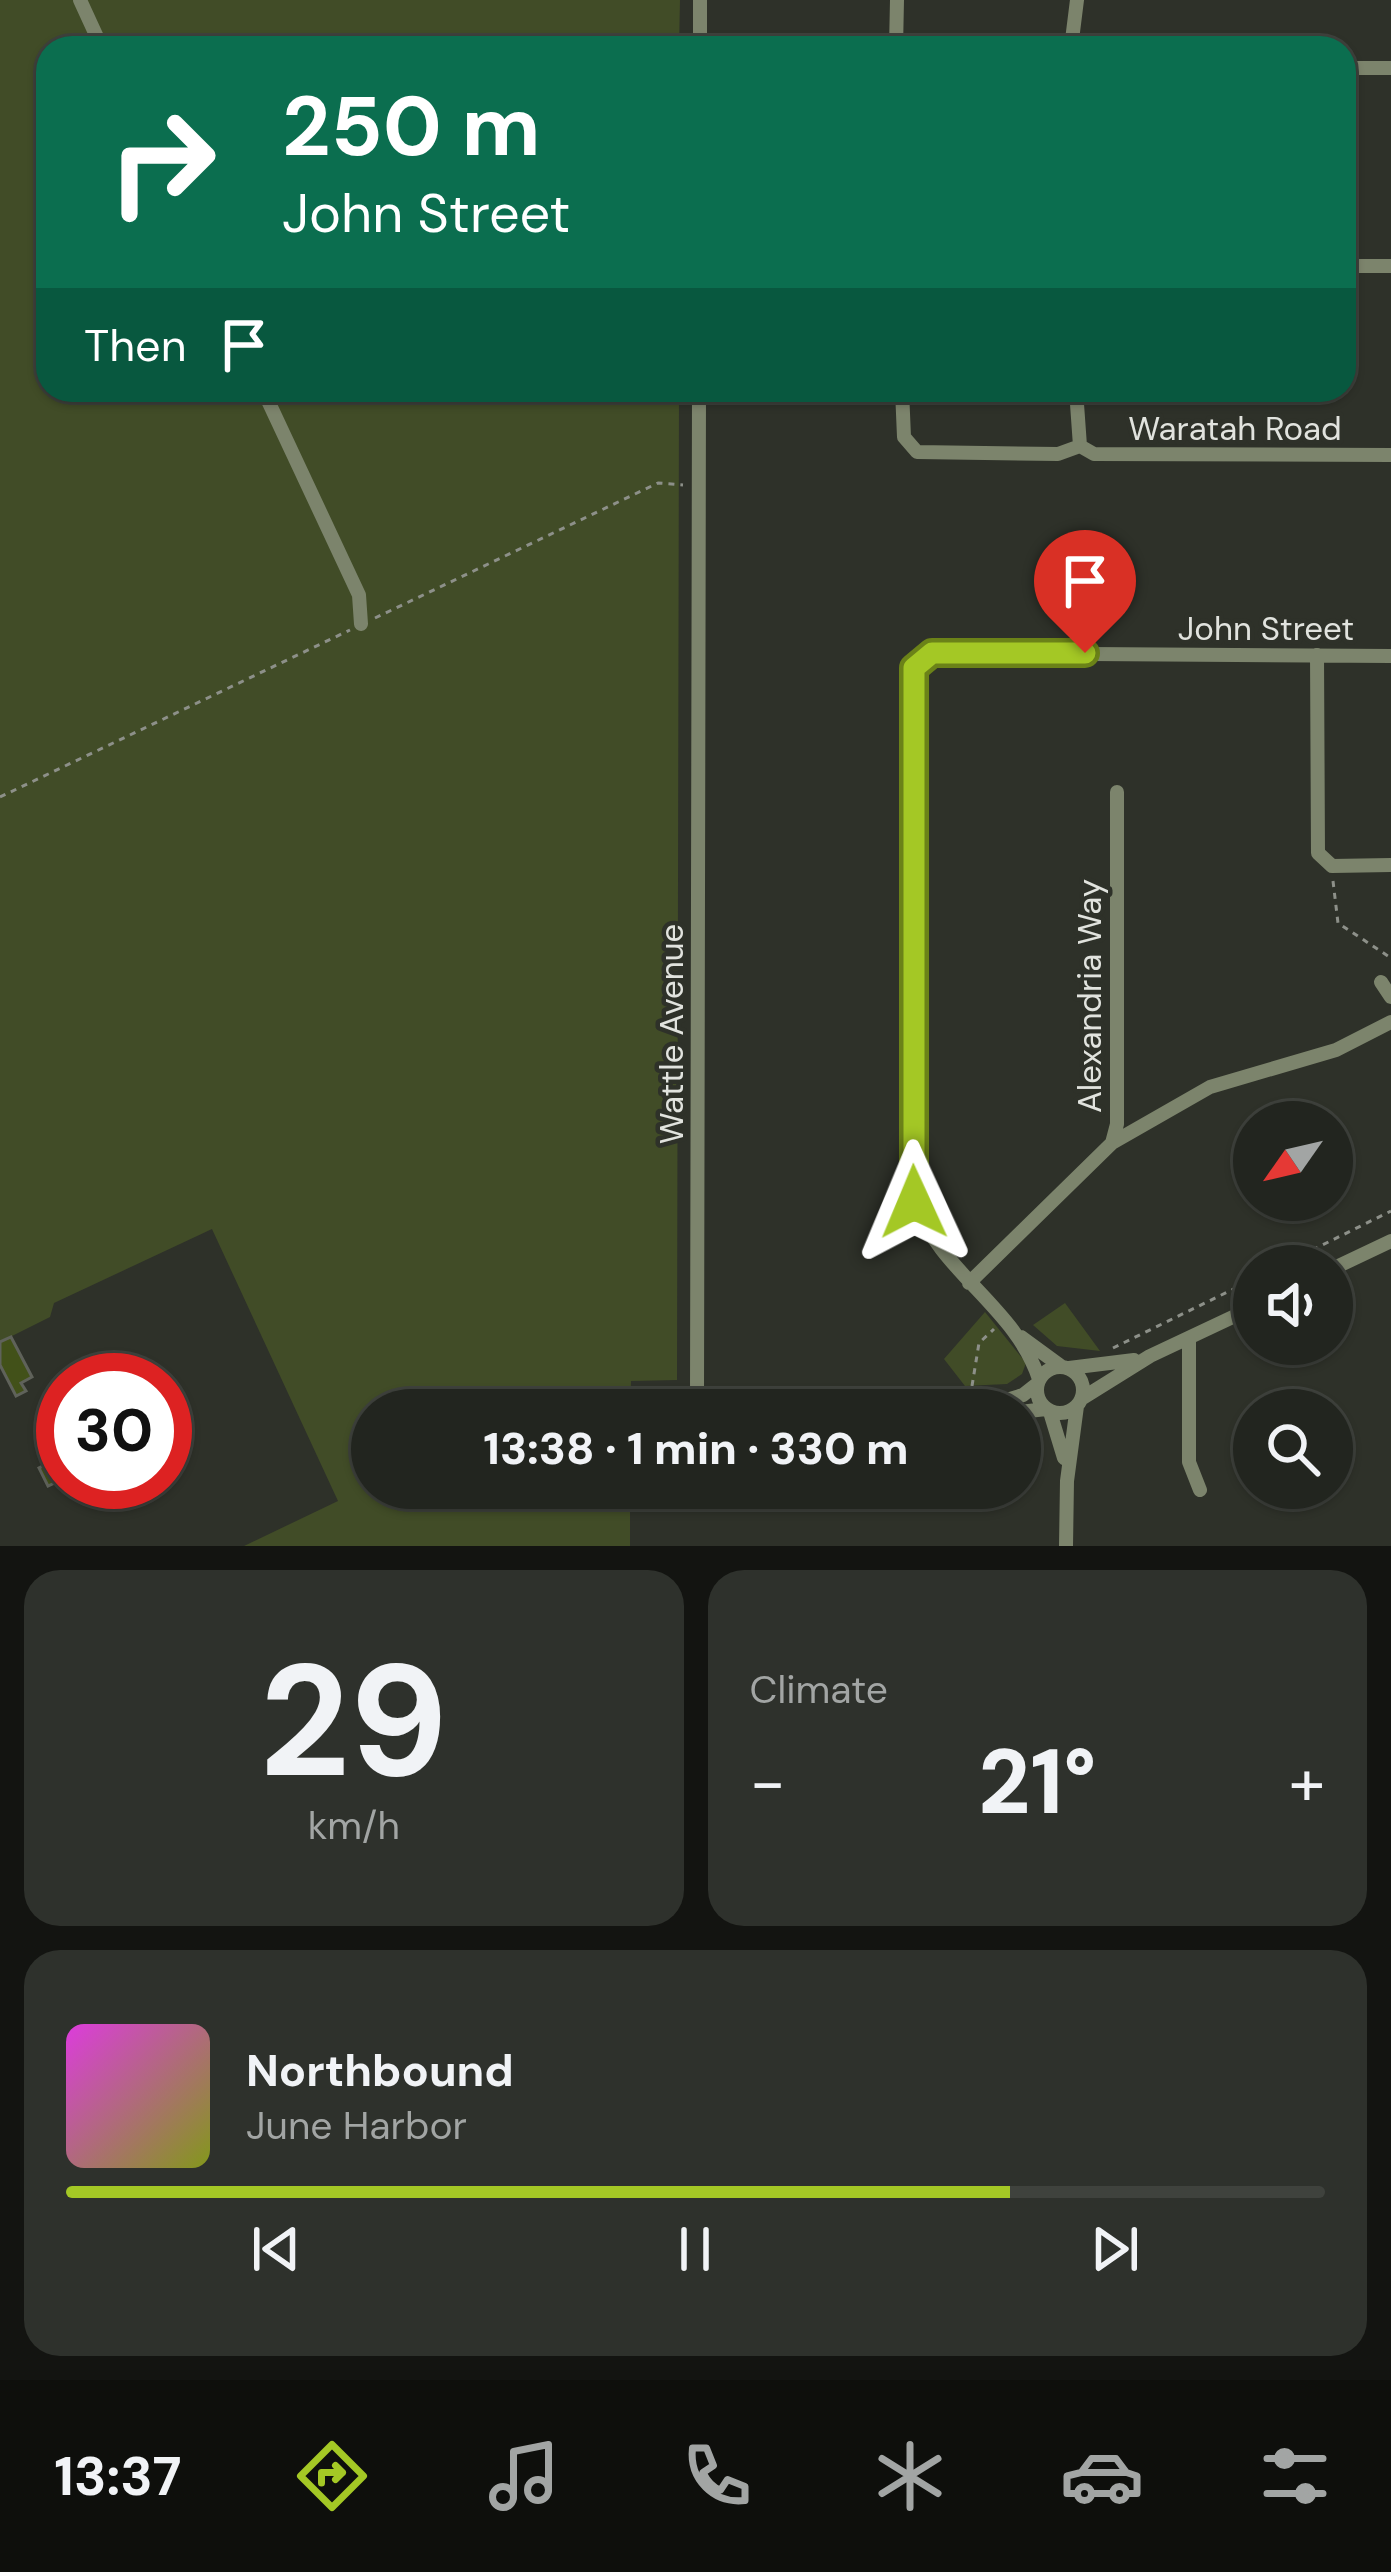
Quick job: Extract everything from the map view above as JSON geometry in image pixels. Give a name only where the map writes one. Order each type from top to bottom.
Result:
[{"type":"street","points":[[80,0],[97,36]]},
{"type":"street","points":[[700,0],[700,36]]},
{"type":"street","points":[[896,36],[897,0]]},
{"type":"street","points":[[1356,68],[1391,68]]},
{"type":"street","points":[[1356,266],[1391,266]]},
{"type":"street","points":[[269,402],[359,595],[362,624]]},
{"type":"street","name":"Wattle Avenue","points":[[697,1389],[700,402]]},
{"type":"street","name":"Waratah Road","points":[[903,402],[904,437],[917,452],[1058,454],[1080,446],[1094,454],[1391,455]]},
{"type":"street","points":[[1077,402],[1080,446]]},
{"type":"street","name":"John Street","points":[[1065,1368],[1017,1334],[929,1240],[914,1202],[914,668],[932,653],[1391,656]]},
{"type":"street","points":[[1317,655],[1316,844],[1322,862],[1391,865]]},
{"type":"street","name":"Alexandria Way","points":[[969,1283],[1112,1143],[1118,1105],[1117,792]]},
{"type":"street","points":[[1381,982],[1391,998]]},
{"type":"street","points":[[1112,1143],[1210,1087],[1336,1050],[1391,1022]]},
{"type":"street","points":[[1353,1259],[1391,1241]]},
{"type":"street","points":[[1041,1411],[1065,1413],[1150,1356],[1233,1317]]},
{"type":"street","name":"John Street","points":[[1017,1334],[1038,1382]]},
{"type":"street","points":[[1189,1338],[1189,1462],[1200,1490]]},
{"type":"street","points":[[1067,1480],[1038,1382],[1065,1368],[1095,1369],[1150,1356]]},
{"type":"street","points":[[1065,1368],[1082,1384],[1067,1480],[1066,1546]]},
{"type":"street","name":"Wattle Avenue","points":[[1029,1389],[1038,1382]]},
{"type":"path","points":[[1332,866],[1338,923],[1391,958]]},
{"type":"path","points":[[1322,1245],[1391,1211]]},
{"type":"path","points":[[1095,1369],[1092,1353],[1108,1351],[1233,1289]]},
{"type":"path","points":[[972,1386],[979,1343],[1004,1320]]},
{"type":"green space","points":[[0,0],[680,0],[679,36],[36,36],[36,402],[679,402],[677,1380],[631,1381],[631,1389],[351,1389],[351,1509],[630,1509],[630,1546],[244,1546],[338,1501],[212,1229],[54,1303],[50,1317],[0,1342]]},
{"type":"green space","points":[[1065,1303],[1100,1351],[1057,1346],[1033,1325]]},
{"type":"green space","points":[[985,1312],[1026,1363],[1022,1374],[1007,1384],[965,1386],[944,1359]]},
{"type":"building","points":[[11,1337],[32,1377],[21,1383],[26,1391],[16,1396],[0,1365],[0,1342]]},
{"type":"route","points":[[914,1202],[914,668],[932,653],[1085,653]]}]
